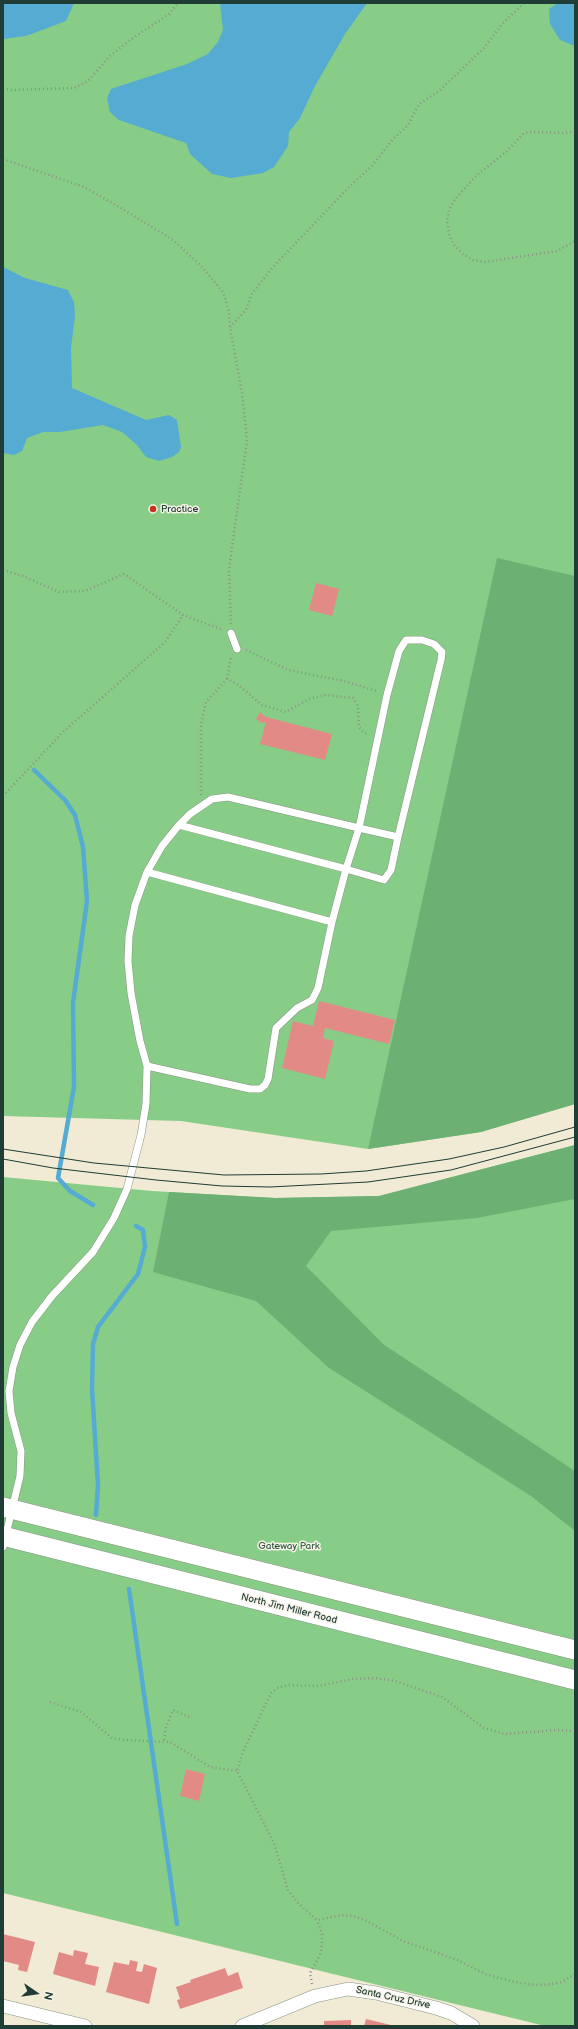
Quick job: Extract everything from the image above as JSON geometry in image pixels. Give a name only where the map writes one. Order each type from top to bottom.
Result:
[{"type":"main road","points":[[8,1508],[575,1650]]},
{"type":"main road","name":"North Jim Miller Road","points":[[4,1540],[575,1680]]},
{"type":"main road","points":[[527,1668],[534,1640]]},
{"type":"street","name":"Santa Cruz Drive","points":[[242,2026],[315,1996],[348,1989],[376,1993],[451,2013],[473,2026]]},
{"type":"street","points":[[3,2006],[85,2026]]},
{"type":"lane","points":[[231,633],[238,649]]},
{"type":"lane","points":[[147,1066],[250,1089],[260,1089],[265,1085],[268,1079],[276,1028],[298,1008],[312,1000],[318,988],[332,922],[346,870],[359,828],[387,695],[399,651],[406,640],[422,640],[434,644],[442,652],[391,870],[384,880],[346,870],[179,825]]},
{"type":"lane","points":[[4,1540],[8,1508],[20,1476],[21,1451],[11,1413],[9,1391],[13,1367],[20,1345],[32,1322],[52,1296],[93,1252],[114,1218],[127,1189],[141,1135],[146,1104],[147,1066],[140,1041],[131,993],[128,961],[129,936],[135,905],[147,872],[162,846],[179,825],[200,806],[212,799],[228,797],[398,837]]},
{"type":"lane","points":[[147,872],[332,922]]},
{"type":"path","points":[[3,89],[74,88],[88,81],[110,56],[130,40],[170,14],[178,3]]},
{"type":"path","points":[[230,328],[246,310],[251,295],[273,267],[350,186],[372,166],[393,139],[408,125],[419,104],[439,91],[483,49],[503,23],[524,3]]},
{"type":"path","points":[[575,131],[564,133],[524,133],[506,152],[477,175],[455,199],[449,210],[447,222],[449,234],[458,250],[473,260],[485,262],[558,251],[575,241]]},
{"type":"path","points":[[3,159],[84,188],[116,205],[172,240],[202,266],[223,292],[229,311],[230,328],[242,393],[247,440],[229,570],[231,633],[183,615],[124,574],[85,591],[59,592],[23,576],[3,570]]},
{"type":"path","points":[[3,796],[62,733],[165,642],[183,615]]},
{"type":"path","points":[[200,806],[201,725],[206,702],[227,679],[232,653],[238,649],[257,654],[288,670],[344,680],[387,695]]},
{"type":"path","points":[[227,679],[237,684],[262,705],[286,712],[308,698],[326,696],[353,698],[358,706],[359,727],[364,733],[379,737]]},
{"type":"path","points":[[315,1996],[310,1973],[320,1955],[322,1945],[322,1934],[318,1920],[296,1902],[288,1890],[274,1843],[237,1771],[242,1754],[271,1693],[277,1688],[289,1685],[318,1686],[375,1678],[395,1681],[442,1697],[484,1728],[504,1734],[557,1730],[575,1731]]},
{"type":"path","points":[[50,1702],[81,1712],[112,1738],[164,1740],[182,1747],[198,1760],[210,1766],[237,1771]]},
{"type":"path","points":[[164,1740],[166,1727],[173,1710],[192,1718]]},
{"type":"path","points":[[318,1920],[342,1915],[353,1916],[410,1944],[458,1960],[485,1974],[510,1981],[535,1985],[552,1984],[562,1982],[575,1974]]},
{"type":"green space","points":[[3,3],[575,3],[575,1104],[481,1132],[368,1149],[181,1121],[3,1116]]},
{"type":"green space","points":[[497,558],[575,576],[575,1104],[481,1132],[368,1149]]},
{"type":"green space","name":"Gateway Park","points":[[575,1145],[575,2026],[545,2026],[3,1893],[3,1177],[152,1191],[275,1198],[379,1196]]},
{"type":"green space","points":[[575,1145],[575,1199],[477,1218],[331,1231],[306,1266],[383,1344],[575,1471],[575,1531],[531,1496],[329,1368],[256,1301],[153,1272],[169,1192],[275,1198],[379,1196]]},
{"type":"water","points":[[3,3],[74,3],[66,21],[26,36],[3,39]]},
{"type":"water","points":[[220,3],[367,3],[345,34],[315,86],[300,118],[289,132],[288,146],[274,167],[263,173],[231,178],[212,174],[190,154],[186,143],[119,120],[110,112],[107,98],[111,89],[187,64],[208,54],[218,42],[223,30]]},
{"type":"water","points":[[558,3],[575,3],[575,46],[560,40],[550,24],[549,9]]},
{"type":"water","points":[[3,267],[25,278],[68,290],[74,302],[75,316],[71,348],[72,388],[146,420],[169,415],[177,420],[181,447],[179,452],[172,457],[159,461],[146,457],[137,445],[122,432],[103,425],[60,432],[43,432],[27,438],[22,451],[14,455],[3,453]]},
{"type":"building","points":[[316,583],[339,589],[332,616],[309,610]]},
{"type":"building","points":[[260,712],[266,717],[332,734],[325,760],[260,744],[266,722],[262,723],[256,719]]},
{"type":"building","points":[[319,1001],[395,1020],[389,1044],[325,1028],[323,1038],[334,1041],[325,1079],[282,1068],[293,1021],[313,1026]]},
{"type":"building","points":[[186,1769],[205,1774],[199,1801],[180,1796]]},
{"type":"building","points":[[3,1934],[35,1942],[27,1972],[18,1970],[19,1965],[3,1961]]},
{"type":"building","points":[[74,1950],[88,1953],[85,1964],[99,1967],[95,1986],[53,1974],[59,1952],[73,1956]]},
{"type":"building","points":[[130,1960],[138,1962],[136,1971],[142,1972],[144,1964],[157,1968],[149,2004],[106,1992],[114,1962],[129,1965]]},
{"type":"building","points":[[225,1968],[228,1976],[238,1972],[243,1988],[180,2009],[177,2000],[180,1999],[176,1987],[191,1982],[190,1980]]},
{"type":"building","points":[[366,2019],[391,2025],[391,2026],[364,2026]]},
{"type":"building","points":[[351,2020],[351,2026],[324,2026],[324,2021]]},
{"type":"waterway","points":[[34,770],[65,800],[75,815],[83,847],[87,901],[73,1003],[74,1087],[58,1178],[70,1191],[93,1205]]},
{"type":"waterway","points":[[96,1515],[98,1485],[92,1389],[93,1344],[98,1327],[138,1274],[145,1247],[143,1230],[136,1226]]},
{"type":"waterway","points":[[129,1589],[177,1924]]},
{"type":"tram line","points":[[3,1149],[94,1163],[224,1175],[321,1174],[366,1171],[449,1159],[504,1147],[575,1127]]},
{"type":"tram line","points":[[3,1159],[53,1168],[156,1180],[222,1186],[270,1187],[368,1182],[451,1170],[575,1137]]},
{"type":"place","name":"Practice","points":[[153,509]]}]
